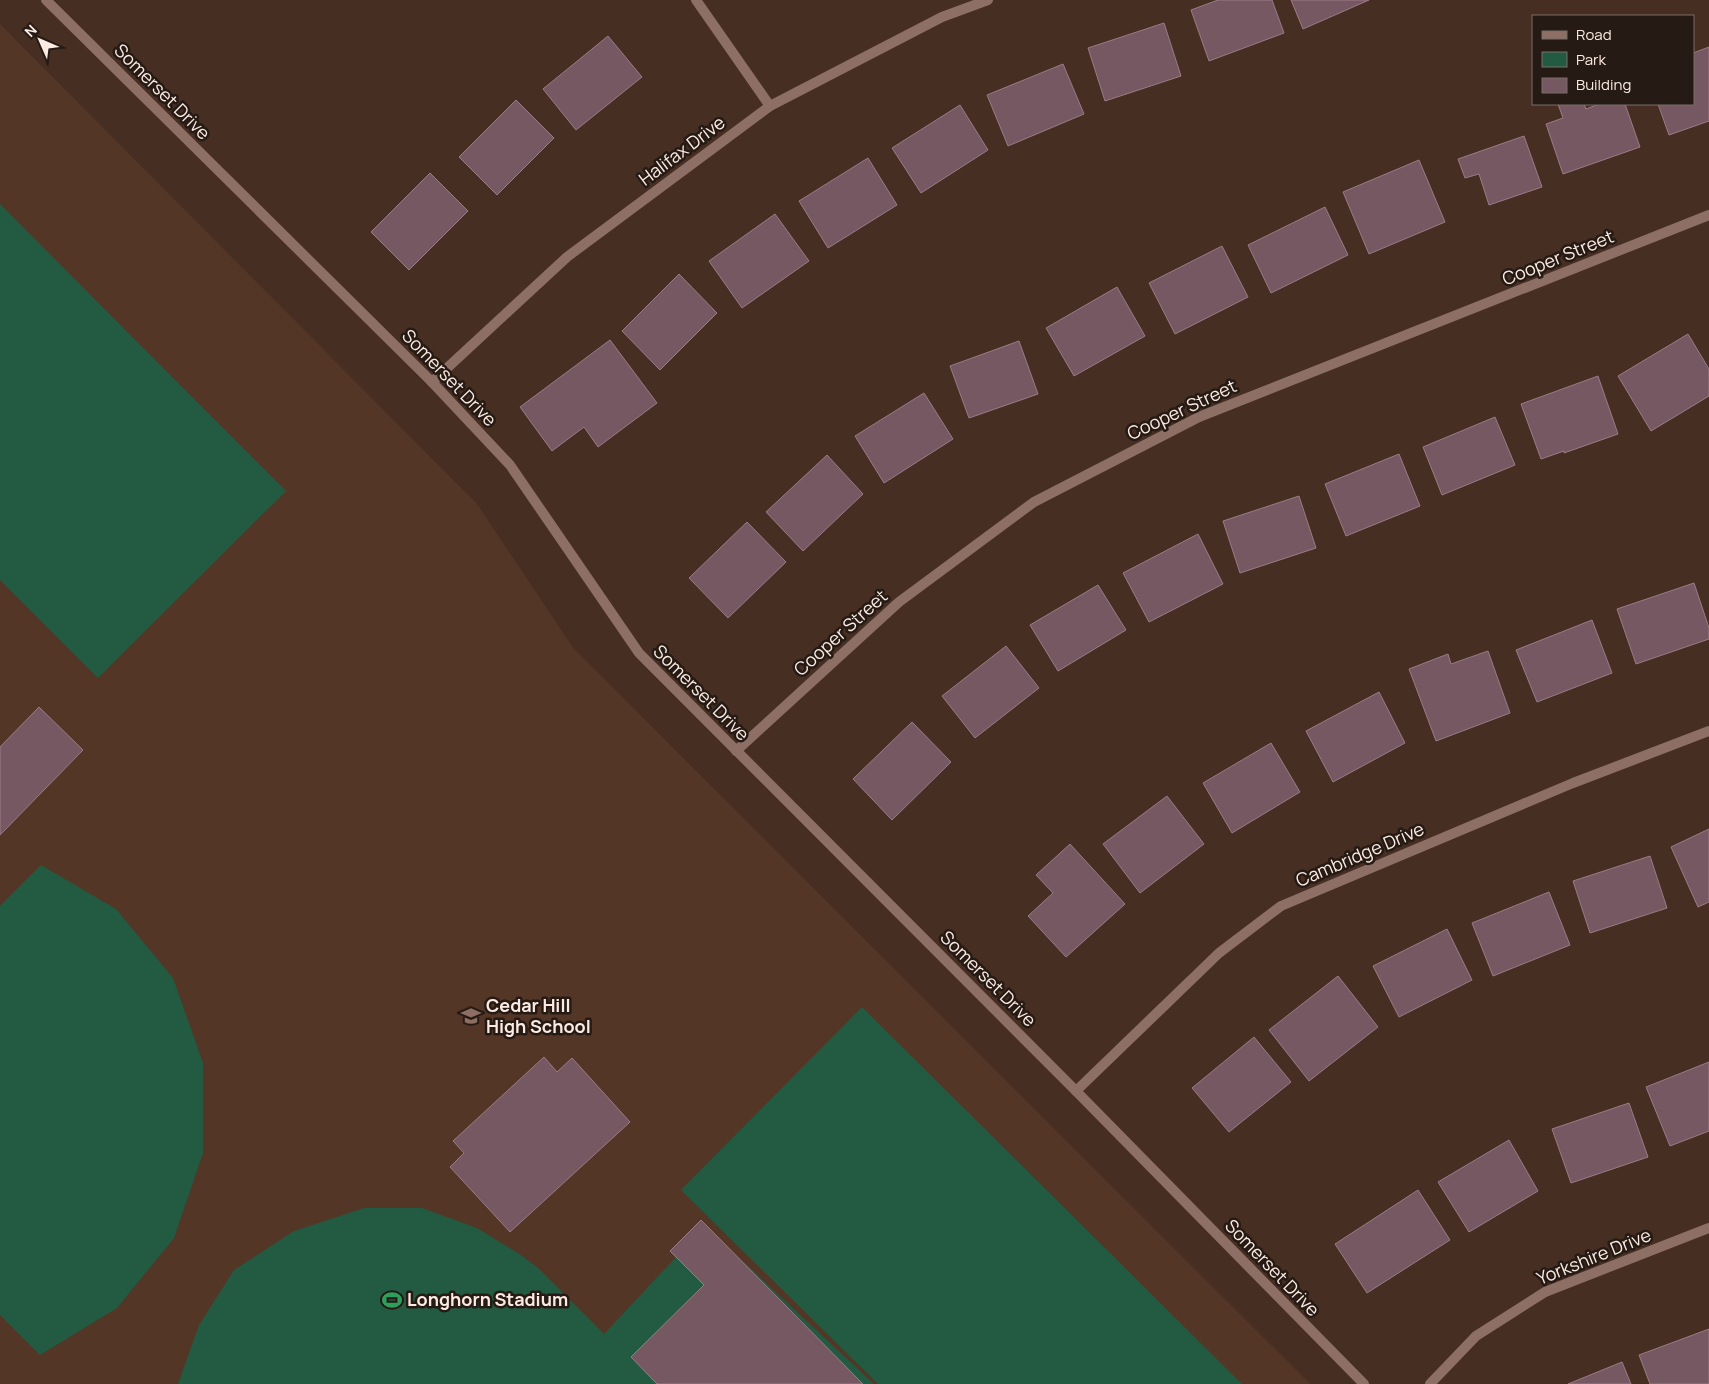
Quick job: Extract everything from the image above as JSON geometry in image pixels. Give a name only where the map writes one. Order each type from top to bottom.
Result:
[{"type":"street","name":"Somerset Drive","points":[[46,0],[432,382],[510,465],[639,654],[1076,1091],[1364,1384]]},
{"type":"street","points":[[696,0],[770,106]]},
{"type":"street","name":"Halifax Drive","points":[[432,382],[567,257],[770,106],[942,18],[988,0]]},
{"type":"street","name":"Cooper Street","points":[[736,750],[899,602],[1034,502],[1198,417],[1709,215]]},
{"type":"street","name":"Cambridge Drive","points":[[1076,1091],[1219,954],[1281,906],[1573,784],[1709,731]]},
{"type":"street","name":"Yorkshire Drive","points":[[1430,1384],[1476,1336],[1545,1292],[1709,1228]]},
{"type":"shaded area","name":"Cedar Hill High School","points":[[0,24],[477,504],[573,648],[1310,1384],[0,1384]]},
{"type":"green space","points":[[0,204],[286,491],[98,678],[0,580]]},
{"type":"green space","points":[[41,865],[116,909],[173,978],[203,1063],[203,1153],[174,1238],[117,1308],[40,1355],[0,1315],[0,906]]},
{"type":"green space","points":[[862,1007],[1242,1384],[878,1384],[681,1190]]},
{"type":"green space","name":"Longhorn Stadium","points":[[364,1208],[422,1208],[477,1228],[537,1267],[604,1334],[705,1226],[874,1384],[178,1384],[199,1325],[234,1270],[294,1231]]},
{"type":"building","points":[[1218,0],[1272,0],[1284,33],[1209,61],[1191,10]]},
{"type":"building","points":[[1291,0],[1369,0],[1303,29]]},
{"type":"building","points":[[1164,23],[1181,76],[1105,101],[1088,48]]},
{"type":"building","points":[[608,36],[642,77],[576,130],[543,89]]},
{"type":"building","points":[[1709,47],[1709,121],[1669,135],[1658,105],[1694,105],[1694,53]]},
{"type":"building","points":[[1063,64],[1084,114],[1008,146],[987,95]]},
{"type":"building","points":[[516,100],[554,138],[497,195],[459,157]]},
{"type":"building","points":[[960,105],[988,150],[921,193],[892,148]]},
{"type":"building","points":[[1558,105],[1584,105],[1586,109],[1596,105],[1625,105],[1640,147],[1563,174],[1546,124],[1563,118]]},
{"type":"building","points":[[1524,136],[1542,187],[1489,205],[1479,174],[1465,178],[1458,159]]},
{"type":"building","points":[[868,158],[897,205],[828,248],[799,201]]},
{"type":"building","points":[[1419,160],[1445,222],[1369,254],[1343,192]]},
{"type":"building","points":[[430,173],[468,211],[409,270],[371,232]]},
{"type":"building","points":[[1325,207],[1348,255],[1271,293],[1248,245]]},
{"type":"building","points":[[775,214],[809,261],[742,308],[709,261]]},
{"type":"building","points":[[1222,246],[1248,297],[1175,334],[1149,283]]},
{"type":"building","points":[[679,274],[717,313],[660,370],[622,331]]},
{"type":"building","points":[[1117,287],[1145,336],[1074,376],[1046,328]]},
{"type":"building","points":[[1688,334],[1709,369],[1709,396],[1651,431],[1618,376]]},
{"type":"building","points":[[610,340],[657,403],[598,447],[584,427],[552,451],[520,407]]},
{"type":"building","points":[[1019,341],[1038,394],[969,418],[950,366]]},
{"type":"building","points":[[1598,376],[1618,434],[1541,459],[1521,404]]},
{"type":"building","points":[[924,393],[953,439],[884,483],[855,436]]},
{"type":"building","points":[[1495,417],[1515,465],[1442,495],[1423,447]]},
{"type":"building","points":[[1399,454],[1420,506],[1346,536],[1325,484]]},
{"type":"building","points":[[827,455],[863,494],[803,551],[766,512]]},
{"type":"building","points":[[1299,496],[1316,548],[1240,573],[1223,521]]},
{"type":"building","points":[[747,522],[786,562],[728,618],[689,578]]},
{"type":"building","points":[[1198,534],[1223,584],[1149,622],[1123,573]]},
{"type":"building","points":[[1694,583],[1709,628],[1709,639],[1636,664],[1617,609]]},
{"type":"building","points":[[1098,585],[1126,630],[1058,671],[1030,625]]},
{"type":"building","points":[[1592,620],[1612,673],[1537,702],[1516,650]]},
{"type":"building","points":[[1006,646],[1039,688],[975,738],[942,696]]},
{"type":"building","points":[[1488,651],[1510,713],[1436,741],[1409,669],[1448,654],[1451,664]]},
{"type":"building","points":[[1379,692],[1405,743],[1333,782],[1306,731]]},
{"type":"building","points":[[39,707],[83,750],[0,835],[0,747]]},
{"type":"building","points":[[912,722],[951,762],[892,820],[853,779]]},
{"type":"building","points":[[1271,743],[1300,792],[1232,833],[1203,783]]},
{"type":"building","points":[[1167,796],[1204,844],[1140,893],[1103,844]]},
{"type":"building","points":[[1709,829],[1709,902],[1698,907],[1671,847]]},
{"type":"building","points":[[1070,844],[1125,904],[1066,957],[1028,916],[1053,893],[1036,875]]},
{"type":"building","points":[[1650,856],[1667,908],[1590,933],[1573,881]]},
{"type":"building","points":[[1549,892],[1570,945],[1493,976],[1472,923]]},
{"type":"building","points":[[1447,929],[1472,980],[1399,1017],[1373,966]]},
{"type":"building","points":[[1338,976],[1378,1027],[1309,1081],[1269,1030]]},
{"type":"building","points":[[1254,1037],[1291,1082],[1229,1132],[1192,1088]]},
{"type":"building","points":[[544,1057],[557,1072],[572,1058],[630,1122],[510,1232],[450,1167],[464,1153],[453,1141]]},
{"type":"building","points":[[1709,1062],[1709,1131],[1670,1146],[1646,1087]]},
{"type":"building","points":[[1629,1103],[1648,1157],[1571,1183],[1552,1129]]},
{"type":"building","points":[[1509,1140],[1538,1191],[1469,1232],[1438,1182]]},
{"type":"building","points":[[1418,1190],[1450,1240],[1367,1293],[1335,1244]]},
{"type":"building","points":[[701,1220],[863,1384],[657,1384],[631,1357],[704,1285],[670,1251]]},
{"type":"building","points":[[1709,1329],[1709,1384],[1650,1384],[1639,1355]]},
{"type":"building","points":[[1622,1362],[1631,1384],[1568,1384]]},
{"type":"place","name":"Cedar Hill High School","points":[[471,1016]]},
{"type":"place","name":"Longhorn Stadium","points":[[392,1300]]}]
